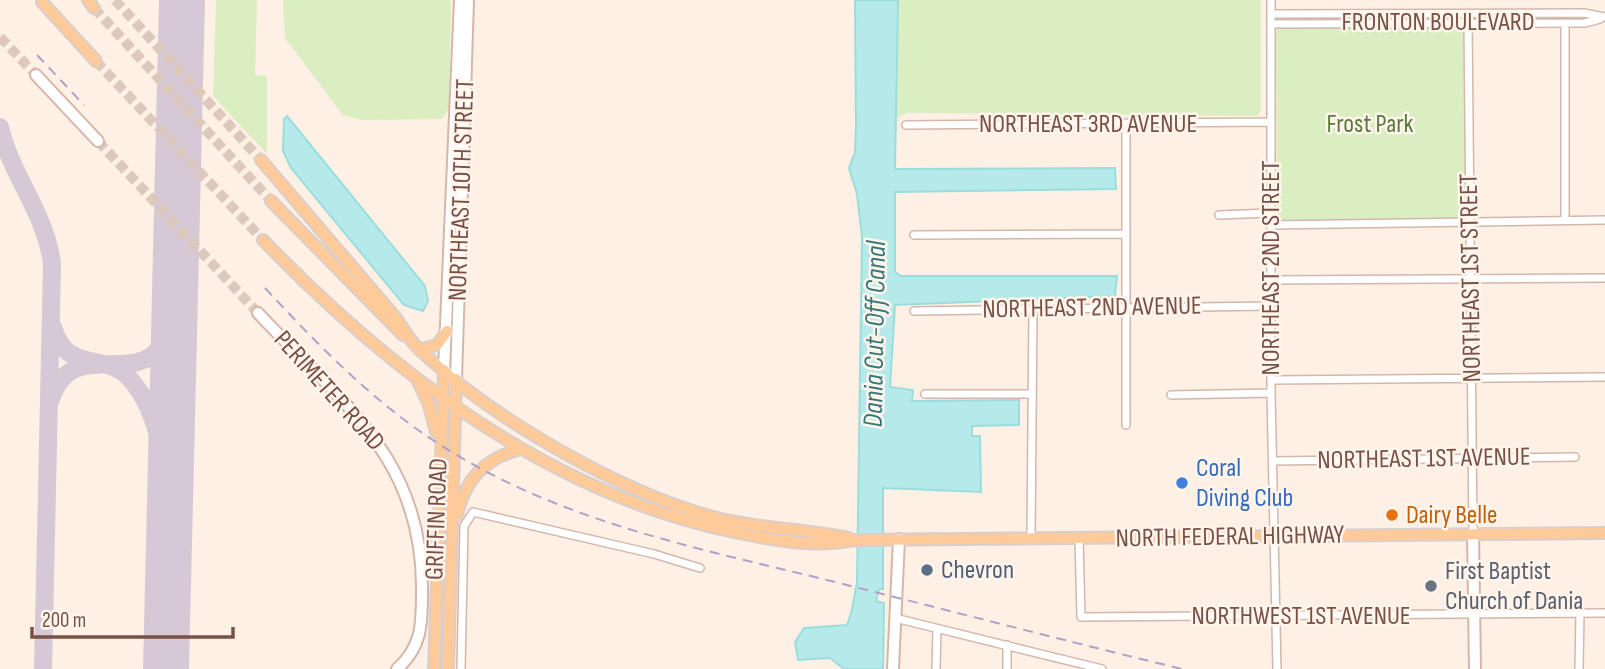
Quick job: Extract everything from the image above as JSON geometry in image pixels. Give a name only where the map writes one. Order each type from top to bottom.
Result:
[{"type":"main road","points":[[42,2],[96,61]]},
{"type":"main road","points":[[261,160],[396,318],[417,348],[437,345],[447,331]]},
{"type":"main road","name":"NORTH FEDERAL HIGHWAY","points":[[271,201],[355,290],[417,348],[456,379],[554,445],[675,504],[742,523],[855,540]]},
{"type":"main road","name":"NORTH FEDERAL HIGHWAY","points":[[263,240],[332,308],[415,377],[521,449],[613,496],[667,515],[769,539],[831,545],[855,540],[887,539],[1605,533]]},
{"type":"main road","name":"GRIFFIN ROAD","points":[[434,669],[439,444],[444,370]]},
{"type":"main road","points":[[415,377],[429,405],[439,444]]},
{"type":"main road","name":"GRIFFIN ROAD","points":[[448,669],[456,379]]},
{"type":"main road","points":[[450,545],[461,499],[473,477],[495,458],[521,449]]},
{"type":"street","name":"NORTHEAST 10TH STREET","points":[[456,379],[462,69],[460,0]]},
{"type":"street","name":"NORTHEAST 10TH STREET","points":[[444,370],[468,0]]},
{"type":"street","name":"NORTHEAST 2ND STREET","points":[[1271,0],[1271,393],[1277,669]]},
{"type":"street","name":"FRONTON BOULEVARD","points":[[1271,14],[1584,13],[1604,18]]},
{"type":"street","name":"FRONTON BOULEVARD","points":[[1271,24],[1585,23],[1604,18]]},
{"type":"street","name":"NORTHEAST 1ST STREET","points":[[1468,22],[1473,534]]},
{"type":"street","points":[[1565,23],[1565,220]]},
{"type":"street","points":[[36,75],[98,141]]},
{"type":"street","name":"NORTHEAST 3RD AVENUE","points":[[905,125],[1271,122]]},
{"type":"street","points":[[1126,125],[1126,425]]},
{"type":"street","points":[[1219,215],[1270,213]]},
{"type":"street","points":[[1270,225],[1605,220]]},
{"type":"street","points":[[914,234],[1126,234]]},
{"type":"street","points":[[1271,280],[1605,278]]},
{"type":"street","name":"NORTHEAST 2ND AVENUE","points":[[914,311],[1271,306]]},
{"type":"street","points":[[1031,538],[1033,309]]},
{"type":"street","name":"PERIMETER ROAD","points":[[258,313],[374,437],[405,489],[421,545],[422,620],[414,650],[397,669]]},
{"type":"street","points":[[1272,380],[1605,377]]},
{"type":"street","points":[[1171,395],[1271,393]]},
{"type":"street","points":[[925,394],[1032,394]]},
{"type":"street","name":"NORTHEAST 1ST AVENUE","points":[[1273,461],[1575,457]]},
{"type":"street","points":[[667,515],[675,504]]},
{"type":"street","points":[[461,669],[464,526],[471,514],[481,512],[522,525],[654,554],[701,568]]},
{"type":"street","points":[[1473,534],[1475,669]]},
{"type":"street","name":"NORTHWEST 1ST AVENUE","points":[[1079,538],[1081,617],[1605,612]]},
{"type":"street","points":[[893,669],[899,539]]},
{"type":"street","points":[[1579,669],[1580,612]]},
{"type":"street","points":[[895,618],[1101,669]]},
{"type":"street","points":[[936,669],[937,629]]},
{"type":"street","points":[[1007,645],[1007,669]]},
{"type":"green space","points":[[216,0],[257,0],[255,75],[267,76],[267,154],[213,96]]},
{"type":"green space","points":[[283,0],[451,0],[449,109],[442,119],[361,120],[343,115],[285,38]]},
{"type":"green space","points":[[898,0],[1261,0],[1261,111],[1257,116],[907,113],[895,119]]},
{"type":"green space","name":"Frost Park","points":[[1460,25],[1465,32],[1466,220],[1277,221],[1276,30],[1284,26]]},
{"type":"water","name":"Dania Cut-Off Canal","points":[[855,0],[898,0],[895,169],[1115,168],[1116,189],[895,192],[895,272],[901,276],[1117,276],[1115,296],[895,305],[890,387],[913,390],[912,401],[1019,400],[1019,425],[972,426],[972,436],[980,436],[981,492],[883,488],[883,589],[879,589],[876,601],[884,603],[883,669],[844,669],[830,658],[798,660],[795,642],[804,628],[847,625],[857,583],[862,237],[857,194],[849,168],[855,152],[856,124]]},
{"type":"water","points":[[287,116],[425,286],[428,301],[423,311],[404,305],[291,168],[283,151],[284,119]]},
{"type":"taxiway","points":[[171,0],[181,67]]},
{"type":"taxiway","points":[[0,127],[12,162],[43,228],[52,264],[43,669]]},
{"type":"taxiway","points":[[51,399],[63,378],[79,367],[136,362],[153,355],[166,338],[175,306]]},
{"type":"taxiway","points":[[53,327],[59,342],[67,351],[77,357],[119,370],[140,392],[149,409],[160,445],[170,521]]},
{"type":"runway","points":[[166,669],[182,0]]},
{"type":"tunnel","points":[[115,0],[261,160]]},
{"type":"tunnel","points":[[94,8],[271,201]]},
{"type":"tunnel","points":[[0,37],[36,75]]},
{"type":"tunnel","points":[[96,61],[263,240]]},
{"type":"tunnel","points":[[98,141],[258,313]]},
{"type":"railway","points":[[37,55],[84,105]]},
{"type":"railway","points":[[265,288],[327,352],[393,411],[442,446],[486,472],[532,493],[579,512],[675,542],[1182,669]]},
{"type":"place","name":"Coral Diving Club","points":[[1182,483]]},
{"type":"place","name":"Dairy Belle","points":[[1392,515]]},
{"type":"place","name":"Chevron","points":[[927,570]]},
{"type":"place","name":"First Baptist Church of Dania","points":[[1431,586]]}]
